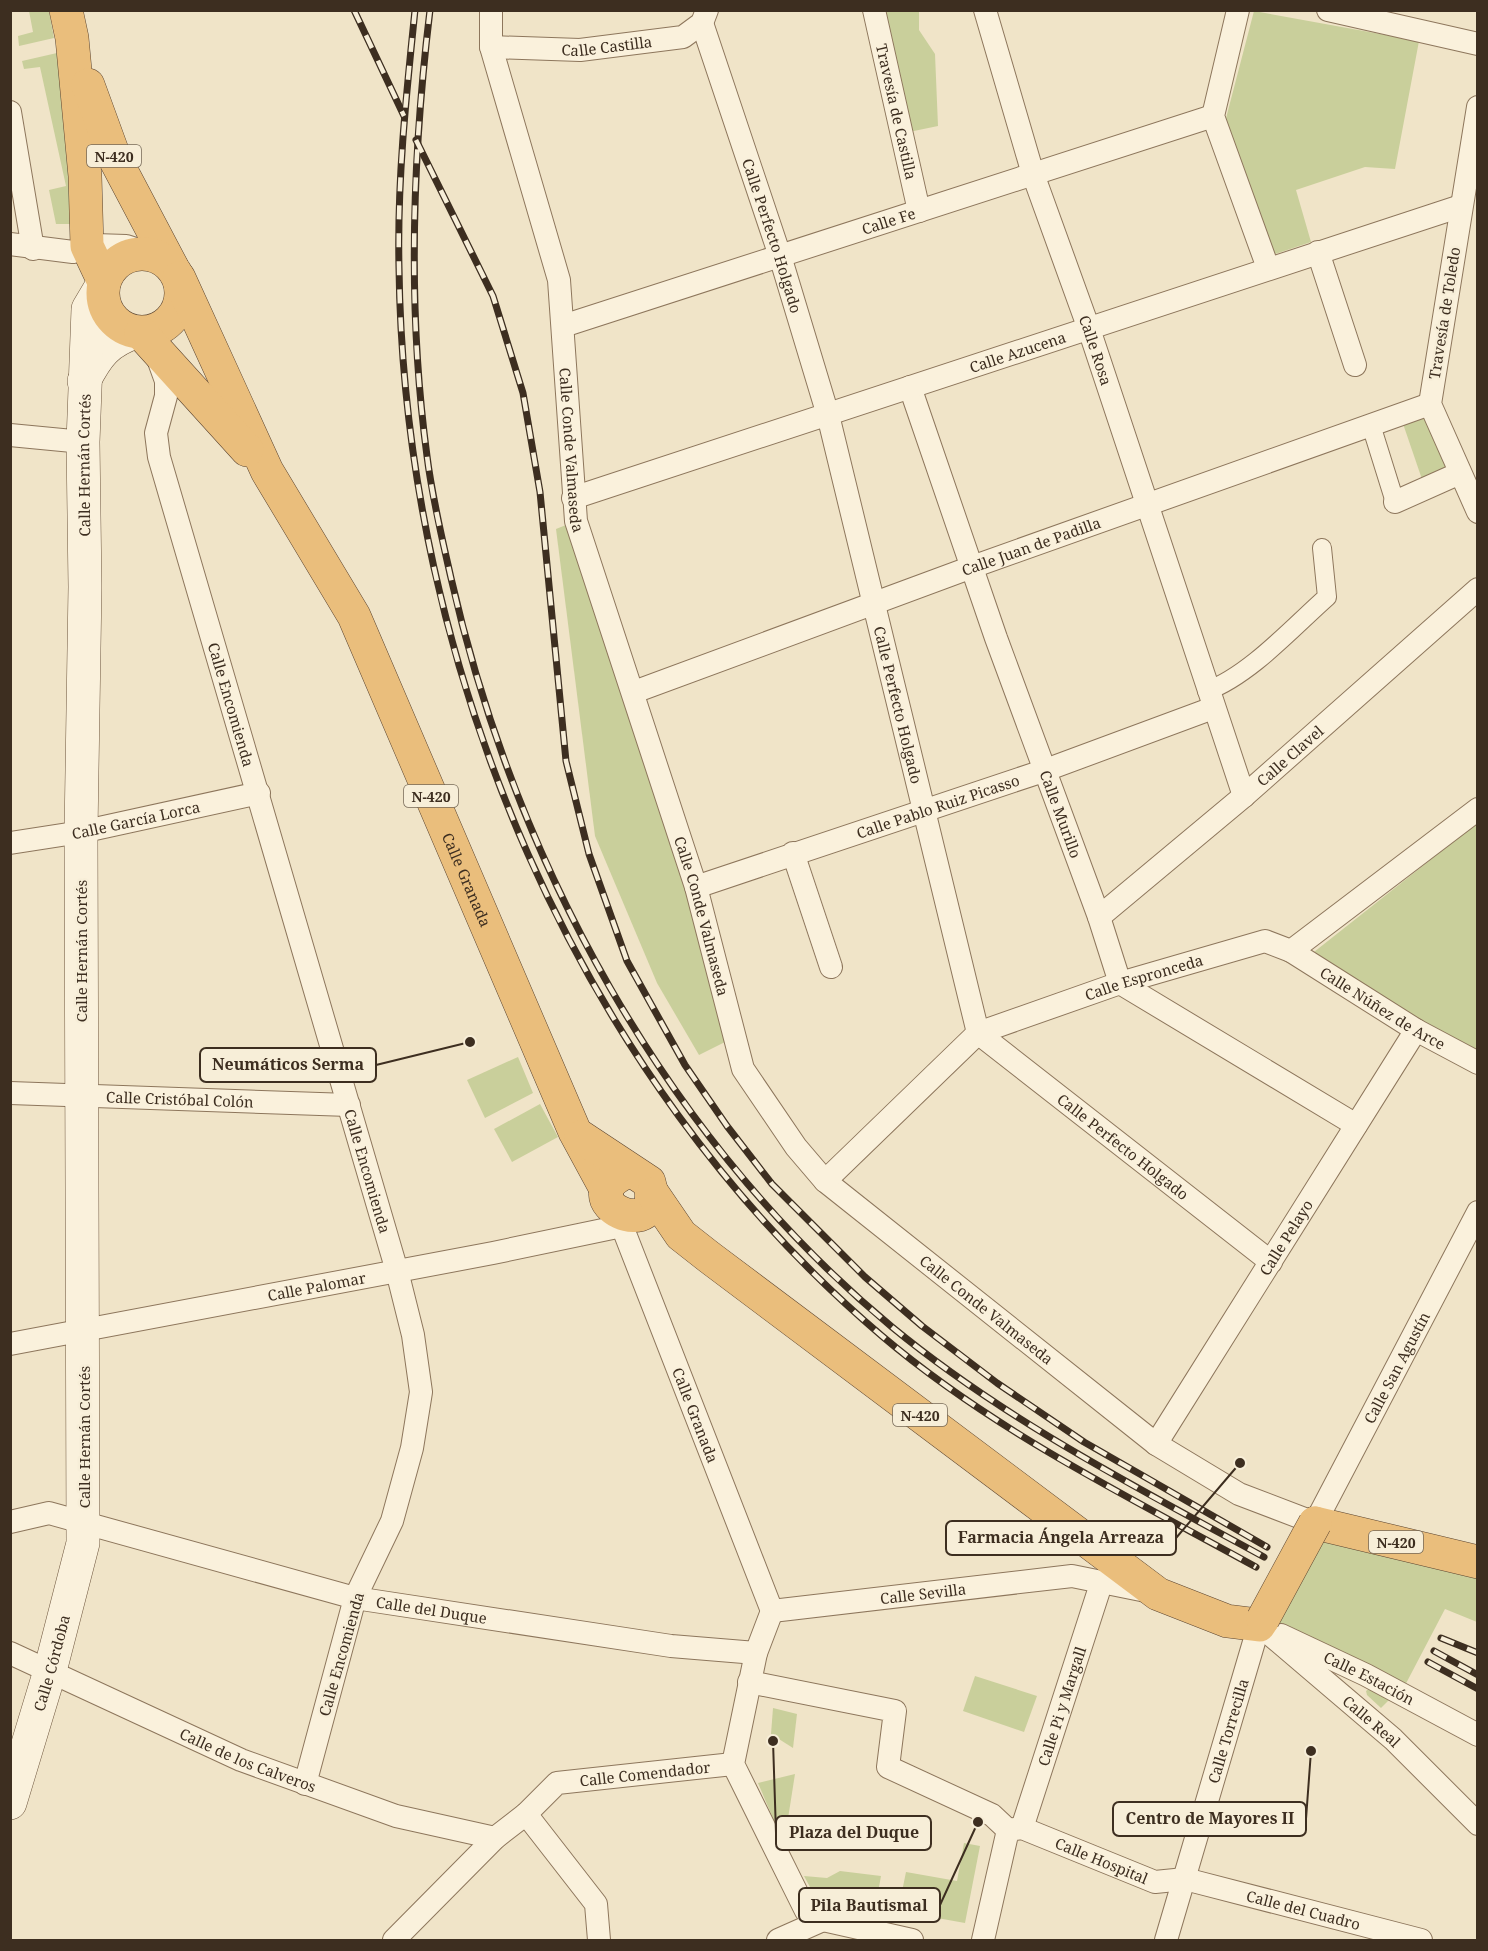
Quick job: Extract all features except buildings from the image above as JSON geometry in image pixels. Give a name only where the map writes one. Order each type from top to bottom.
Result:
[{"type":"highway","name":"N-420","points":[[69,24],[85,176],[87,246],[104,282],[105,306],[118,324],[144,338],[267,471]]},
{"type":"highway","name":"N-420","points":[[69,24],[115,159],[267,471]]},
{"type":"highway","points":[[104,282],[117,262],[141,253],[168,267],[180,304],[166,325],[144,338]]},
{"type":"highway","name":"Calle Granada","points":[[267,471],[354,616],[575,1132],[628,1202]]},
{"type":"highway","name":"N-420","points":[[628,1202],[681,1235],[1158,1594],[1227,1621],[1261,1622]]},
{"type":"highway","name":"N-420","points":[[1315,1523],[1478,1562]]},
{"type":"highway","points":[[1261,1622],[1315,1523]]},
{"type":"main road","name":"Calle Hernán Cortés","points":[[84,1521],[81,832],[85,586],[82,442],[88,309],[104,282]]},
{"type":"main road","name":"Calle Hernán Cortés","points":[[84,381],[104,349],[117,339],[144,338]]},
{"type":"main road","name":"Calle Córdoba","points":[[10,1803],[50,1671],[83,1543],[84,1521]]},
{"type":"street","name":"Calle Conde Valmaseda","points":[[491,10],[491,48],[559,280],[576,521],[634,692],[696,887],[743,1070],[796,1146],[825,1181],[1156,1444],[1239,1494],[1315,1523]]},
{"type":"street","name":"Travesía de Castilla","points":[[874,10],[919,211]]},
{"type":"street","name":"Calle Rosa","points":[[985,10],[1033,174],[1089,329],[1148,504],[1210,700],[1244,796]]},
{"type":"street","points":[[1239,10],[1213,116],[1268,268]]},
{"type":"street","points":[[1328,10],[1478,44]]},
{"type":"street","name":"Calle Castilla","points":[[491,48],[580,50],[683,38],[704,17]]},
{"type":"street","name":"Calle Perfecto Holgado","points":[[704,17],[828,415],[978,1033],[1271,1262]]},
{"type":"street","name":"Travesía de Toledo","points":[[1430,404],[1461,206],[1472,176],[1478,107]]},
{"type":"street","points":[[10,112],[33,249]]},
{"type":"street","name":"Calle Fe","points":[[563,326],[1213,116]]},
{"type":"street","name":"Calle Azucena","points":[[573,498],[1461,206]]},
{"type":"street","points":[[10,244],[33,249],[73,252],[87,246],[126,246],[168,267]]},
{"type":"street","points":[[1318,252],[1355,365]]},
{"type":"street","name":"Calle Encomienda","points":[[144,338],[166,381],[166,396],[156,433],[159,457],[397,1271],[413,1335],[421,1392],[412,1448],[392,1521],[355,1598],[305,1784]]},
{"type":"street","name":"Calle Murillo","points":[[910,387],[1043,771],[1099,917],[1120,983]]},
{"type":"street","points":[[1430,404],[1478,512]]},
{"type":"street","name":"Calle Juan de Padilla","points":[[634,692],[972,567],[1430,404]]},
{"type":"street","points":[[1371,425],[1395,501],[1460,473]]},
{"type":"street","points":[[10,435],[82,442]]},
{"type":"street","points":[[1210,700],[1223,685],[1327,597],[1322,548]]},
{"type":"street","name":"Calle Clavel","points":[[1099,917],[1244,796],[1478,589]]},
{"type":"street","name":"Calle Pablo Ruiz Picasso","points":[[696,887],[1043,771],[1210,700]]},
{"type":"street","name":"Calle García Lorca","points":[[10,843],[81,832],[259,794]]},
{"type":"street","points":[[1291,951],[1478,809]]},
{"type":"street","points":[[793,853],[831,967]]},
{"type":"street","name":"Calle Espronceda","points":[[825,1181],[978,1033],[1120,983],[1264,941],[1291,951]]},
{"type":"street","name":"Calle Núñez de Arce","points":[[1291,951],[1416,1030],[1478,1063]]},
{"type":"street","points":[[1120,983],[1356,1125]]},
{"type":"street","name":"Calle Pelayo","points":[[1156,1444],[1416,1030]]},
{"type":"street","name":"Calle Cristóbal Colón","points":[[10,1093],[349,1105]]},
{"type":"street","name":"Calle Palomar","points":[[10,1344],[397,1271],[628,1202]]},
{"type":"street","name":"Calle Granada","points":[[628,1202],[782,1610]]},
{"type":"street","name":"Calle San Agustín","points":[[1315,1523],[1478,1212]]},
{"type":"street","name":"Calle del Duque","points":[[10,1522],[49,1513],[355,1598],[671,1646],[756,1653]]},
{"type":"street","points":[[1072,1576],[1088,1566],[1088,1541]]},
{"type":"street","name":"Calle Sevilla","points":[[782,1610],[1072,1576],[1101,1584]]},
{"type":"street","points":[[1101,1584],[1158,1594]]},
{"type":"street","name":"Calle Pi y Margall","points":[[983,1941],[1015,1829],[1101,1584]]},
{"type":"street","points":[[782,1610],[756,1653],[733,1764],[783,1869],[806,1911],[824,1920],[912,1941]]},
{"type":"street","name":"Calle Estación","points":[[1261,1622],[1478,1735]]},
{"type":"street","name":"Calle Real","points":[[1261,1622],[1474,1813]]},
{"type":"street","name":"Calle Torrecilla","points":[[1166,1941],[1261,1622]]},
{"type":"street","name":"Calle de los Calveros","points":[[10,1653],[241,1761],[396,1816],[495,1838]]},
{"type":"street","points":[[1349,1702],[1354,1686],[1366,1675]]},
{"type":"street","name":"Calle Hospital","points":[[749,1682],[894,1711],[888,1767],[992,1815],[1015,1829],[1155,1882],[1185,1880]]},
{"type":"street","name":"Calle Comendador","points":[[526,1814],[557,1783],[733,1764]]},
{"type":"street","points":[[394,1941],[495,1838],[526,1814],[596,1904],[599,1941]]},
{"type":"street","name":"Calle del Cuadro","points":[[1185,1880],[1421,1941]]},
{"type":"street","points":[[778,1941],[824,1920]]},
{"type":"green space","points":[[29,11],[49,11],[54,38],[19,46],[18,36],[33,32]]},
{"type":"green space","points":[[883,11],[919,11],[919,30],[935,54],[938,126],[909,132]]},
{"type":"green space","points":[[1254,11],[1419,41],[1395,169],[1365,167],[1296,190],[1311,242],[1269,256],[1225,122]]},
{"type":"green space","points":[[57,53],[67,121],[72,224],[56,224],[49,190],[66,186],[40,67],[24,69],[22,61]]},
{"type":"green space","points":[[1430,404],[1460,473],[1425,488],[1400,415]]},
{"type":"green space","points":[[576,521],[735,1037],[699,1055],[657,983],[595,836],[556,529]]},
{"type":"green space","points":[[1477,823],[1477,1051],[1422,1021],[1314,952]]},
{"type":"green space","points":[[518,1057],[533,1093],[485,1118],[467,1080]]},
{"type":"green space","points":[[540,1104],[558,1137],[512,1162],[494,1129]]},
{"type":"green space","points":[[1315,1523],[1477,1562],[1477,1622],[1445,1609],[1401,1693],[1259,1625]]},
{"type":"green space","points":[[975,1676],[1037,1696],[1024,1732],[963,1711]]},
{"type":"green space","points":[[1370,1688],[1392,1697],[1381,1708],[1367,1695],[1366,1691]]},
{"type":"green space","points":[[773,1708],[797,1714],[793,1748],[771,1734]]},
{"type":"green space","points":[[795,1774],[784,1844],[758,1783]]},
{"type":"green space","points":[[964,1843],[980,1846],[965,1923],[898,1911],[906,1872],[957,1881]]},
{"type":"green space","points":[[840,1871],[881,1876],[873,1920],[853,1902],[815,1896],[804,1876],[827,1878]]},
{"type":"railway","points":[[354,10],[404,116]]},
{"type":"railway","points":[[415,10],[405,107],[399,268],[409,418],[434,566],[474,713],[528,854],[596,989],[679,1116],[774,1232],[882,1336],[925,1370],[1016,1432],[1063,1461],[1256,1567]]},
{"type":"railway","points":[[430,10],[419,122],[414,289],[421,400],[434,502],[479,685],[515,789],[559,891],[611,989],[670,1082],[736,1170],[811,1252],[892,1327],[935,1361],[1072,1451],[1264,1557]]},
{"type":"railway","points":[[416,140],[493,296],[523,393],[540,492],[566,761],[589,854],[627,961],[685,1065],[727,1126],[772,1184],[865,1277],[922,1326],[997,1383],[1084,1442],[1267,1547]]},
{"type":"railway","points":[[1441,1638],[1478,1653]]},
{"type":"railway","points":[[1434,1651],[1478,1675]]},
{"type":"railway","points":[[1428,1662],[1478,1689]]},
{"type":"place","name":"Neumáticos Serma","points":[[470,1042]]},
{"type":"place","name":"Farmacia Ángela Arreaza","points":[[1240,1463]]},
{"type":"place","name":"Plaza del Duque","points":[[773,1741]]},
{"type":"place","name":"Centro de Mayores II","points":[[1311,1751]]},
{"type":"place","name":"Pila Bautismal","points":[[978,1822]]}]
